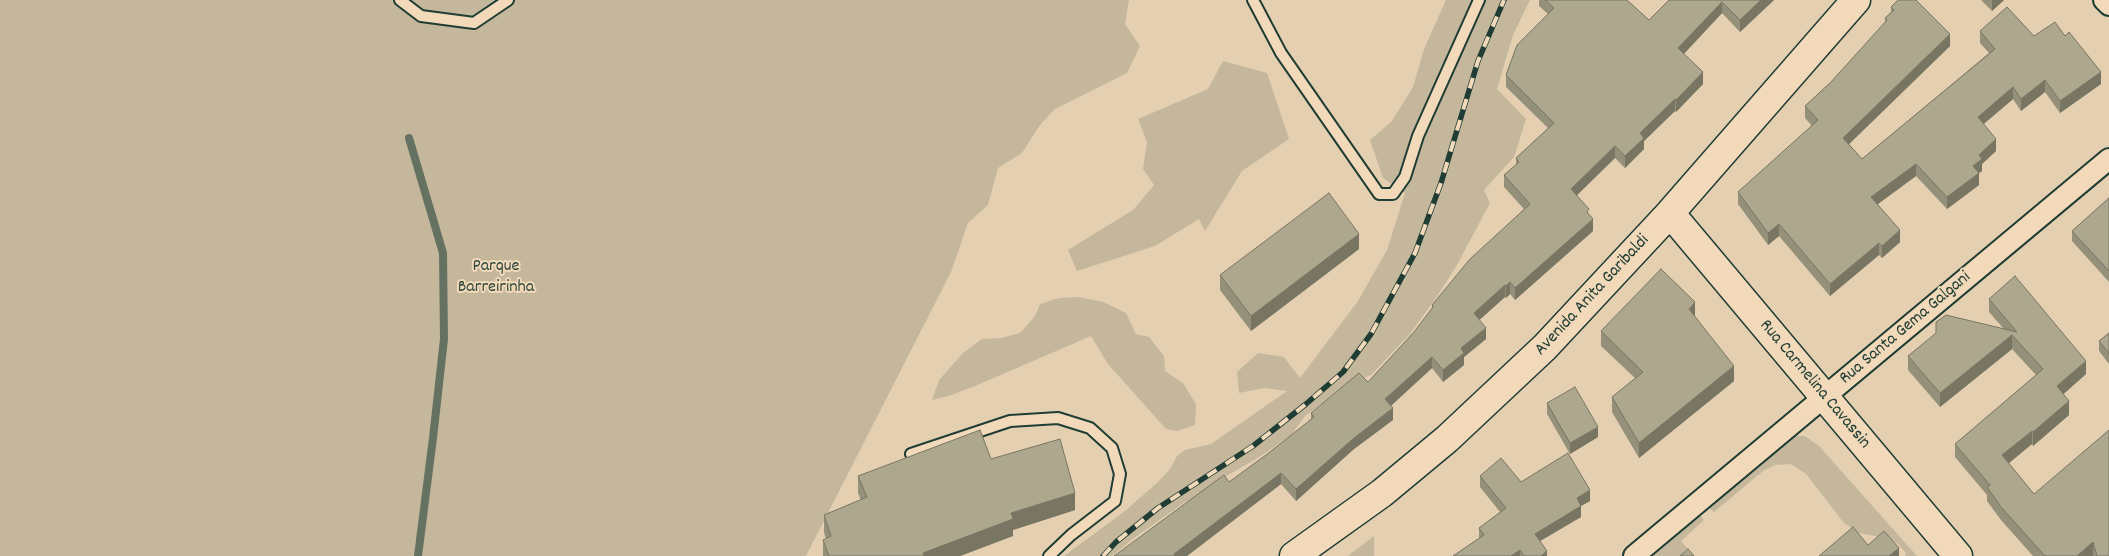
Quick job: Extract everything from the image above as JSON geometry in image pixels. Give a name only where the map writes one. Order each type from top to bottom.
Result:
[{"type":"main road","name":"Avenida Anita Garibaldi","points":[[1294,556],[1382,493],[1447,439],[1502,389],[1598,292],[1670,213],[1856,0]]},
{"type":"main road","name":"Rua Carmelina Cavassin","points":[[1670,213],[1958,556]]},
{"type":"street","points":[[2104,0],[2109,5]]},
{"type":"street","name":"Rua Santa Gema Galgani","points":[[1634,556],[2109,159]]},
{"type":"lane","points":[[400,0],[421,16],[474,23],[508,0]]},
{"type":"lane","points":[[1253,0],[1281,53],[1379,194],[1393,194],[1406,177],[1418,136],[1479,0]]},
{"type":"lane","points":[[911,454],[1010,421],[1058,418],[1090,428],[1112,448],[1120,474],[1115,501],[1071,535],[1049,556]]},
{"type":"green space","name":"Parque Barreirinha","points":[[0,0],[1129,0],[1125,24],[1140,46],[1127,73],[1055,109],[1040,125],[1022,153],[998,168],[988,205],[968,223],[951,272],[806,556],[0,556]]},
{"type":"green space","points":[[1446,0],[1530,0],[1513,35],[1497,89],[1526,119],[1514,157],[1484,190],[1490,203],[1457,265],[1438,295],[1410,334],[1371,375],[1348,384],[1305,416],[1292,434],[1261,456],[1223,478],[1204,494],[1185,502],[1112,556],[1064,556],[1125,511],[1158,482],[1170,469],[1177,456],[1185,450],[1211,444],[1287,391],[1264,388],[1239,393],[1237,372],[1258,353],[1284,357],[1300,378],[1358,301],[1387,250],[1405,193],[1383,178],[1370,140],[1392,121],[1413,87],[1424,49]]},
{"type":"green space","points":[[1223,61],[1267,73],[1289,139],[1242,171],[1205,231],[1199,219],[1155,246],[1077,271],[1068,250],[1133,210],[1154,185],[1143,169],[1147,142],[1138,119],[1208,89]]},
{"type":"green space","points":[[1078,297],[1103,302],[1126,313],[1136,334],[1149,337],[1164,356],[1165,371],[1183,383],[1196,404],[1195,425],[1177,431],[1166,429],[1108,364],[1091,336],[975,386],[932,400],[939,380],[963,353],[982,339],[1001,338],[1020,333],[1035,316],[1040,304],[1059,298]]},
{"type":"green space","points":[[1788,435],[1805,436],[1819,446],[1917,556],[1905,556],[1906,553],[1897,543],[1886,538],[1859,533],[1844,523],[1806,474],[1791,464],[1775,465],[1763,471],[1714,512],[1709,508],[1706,504]]},
{"type":"green space","points":[[1696,511],[1704,520],[1681,541],[1694,556],[1645,556]]},
{"type":"green space","points":[[1374,536],[1374,556],[1348,556]]},
{"type":"building","points":[[1545,0],[1627,0],[1649,20],[1669,0],[1761,0],[1740,20],[1722,2],[1678,48],[1703,72],[1640,133],[1644,138],[1625,156],[1615,146],[1571,189],[1589,209],[1587,212],[1593,219],[1515,288],[1510,282],[1505,285],[1474,313],[1486,328],[1461,348],[1464,353],[1443,370],[1432,357],[1385,399],[1393,408],[1354,438],[1296,489],[1281,473],[1174,554],[1175,556],[1114,556],[1224,475],[1229,482],[1266,455],[1314,417],[1311,413],[1359,373],[1368,382],[1414,332],[1433,307],[1432,305],[1470,259],[1530,204],[1504,175],[1519,162],[1516,158],[1554,123],[1506,75],[1517,45],[1554,8]]},
{"type":"building","points":[[1898,0],[1916,0],[1950,34],[1843,138],[1862,159],[1995,49],[1980,31],[2007,7],[2034,36],[2055,22],[2065,36],[2069,32],[2101,72],[2060,101],[2045,80],[2021,99],[2013,87],[1978,117],[1996,139],[1979,155],[1982,159],[1973,166],[1979,173],[1947,197],[1916,164],[1871,197],[1900,230],[1882,246],[1879,243],[1830,284],[1779,224],[1768,233],[1738,192],[1818,120],[1805,106],[1831,82],[1887,20],[1885,18],[1894,10],[1891,7]]},
{"type":"building","points":[[1329,193],[1359,234],[1251,316],[1220,275]]},
{"type":"building","points":[[2109,198],[2109,271],[2072,231]]},
{"type":"building","points":[[1661,269],[1695,302],[1689,309],[1734,366],[1639,443],[1612,397],[1643,372],[1601,331]]},
{"type":"building","points":[[2015,276],[2086,361],[2057,386],[2069,401],[2033,432],[2002,455],[2034,494],[2109,430],[2109,556],[2097,556],[2093,542],[2077,556],[2045,556],[2001,507],[1987,487],[1990,485],[1955,444],[2043,369],[2012,335],[1940,393],[1908,356],[1936,333],[1936,322],[1946,315],[2017,332],[1989,299]]},
{"type":"building","points":[[2109,333],[2109,353],[2099,341]]},
{"type":"building","points":[[1575,387],[1598,427],[1570,443],[1547,403]]},
{"type":"building","points":[[980,430],[991,459],[1060,439],[1075,493],[1011,513],[1013,519],[923,553],[924,556],[829,556],[823,540],[831,536],[824,515],[867,497],[858,476]]},
{"type":"building","points":[[1568,453],[1590,490],[1577,498],[1581,506],[1535,534],[1547,551],[1541,556],[1524,556],[1520,550],[1511,556],[1453,556],[1484,535],[1479,528],[1506,508],[1480,476],[1501,458],[1521,482]]},
{"type":"building","points":[[1853,527],[1868,545],[1884,531],[1899,548],[1889,556],[1819,556]]},
{"type":"building","points":[[1688,549],[1694,556],[1680,556]]},
{"type":"waterway","points":[[409,138],[443,253],[444,339],[418,556]]},
{"type":"railway","points":[[1103,556],[1116,542],[1158,508],[1253,446],[1306,404],[1343,372],[1371,334],[1415,253],[1441,183],[1478,61],[1504,0]]}]
